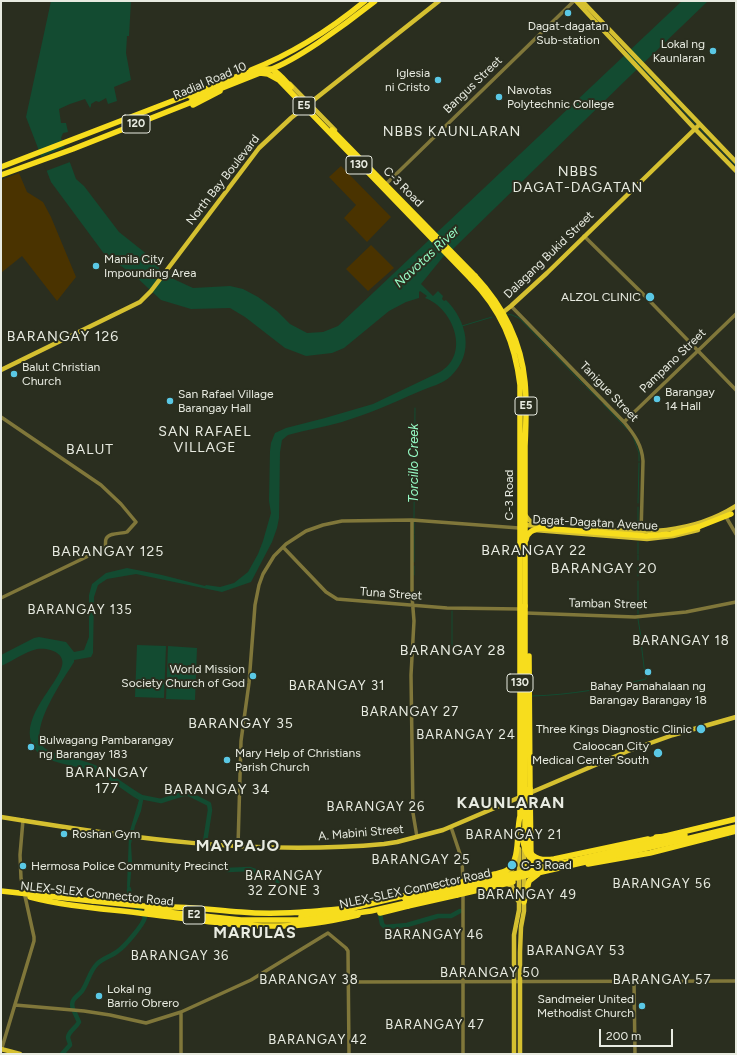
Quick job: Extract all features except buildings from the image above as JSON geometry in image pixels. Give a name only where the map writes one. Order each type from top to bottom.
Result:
[{"type":"highway","name":"Radial Road 10","points":[[1,167],[196,92],[274,66],[308,41],[352,12],[365,1]]},
{"type":"highway","name":"Radial Road 10","points":[[1,175],[73,149],[198,99],[299,55],[336,31],[375,1]]},
{"type":"highway","points":[[260,72],[277,74],[274,66]]},
{"type":"highway","name":"E5","points":[[233,82],[260,69],[275,71],[475,276],[499,305],[510,324],[521,358],[525,384],[525,835],[527,847],[531,854],[538,859],[554,859],[656,837],[686,837]]},
{"type":"highway","name":"E5","points":[[233,82],[260,73],[268,74],[277,78],[484,293],[494,307],[510,337],[519,370],[521,399],[520,816]]},
{"type":"highway","points":[[191,98],[233,82]]},
{"type":"highway","points":[[116,124],[125,118],[209,86],[233,82]]},
{"type":"highway","points":[[73,149],[94,144],[192,105],[233,82]]},
{"type":"highway","points":[[196,92],[198,99]]},
{"type":"highway","points":[[525,550],[526,537],[528,534],[531,531],[540,528],[646,536],[671,534],[698,527],[731,514]]},
{"type":"highway","points":[[306,920],[324,921],[372,914],[509,883],[520,878],[526,872],[531,859],[532,846],[529,662],[525,606]]},
{"type":"highway","points":[[516,665],[520,728]]},
{"type":"highway","points":[[520,816],[523,844],[526,853],[534,863],[550,870],[560,871],[629,856],[686,837],[736,823]]},
{"type":"highway","points":[[319,916],[488,876],[507,870],[516,854],[520,816]]},
{"type":"highway","points":[[521,871],[736,819]]},
{"type":"highway","points":[[686,837],[736,827]]},
{"type":"highway","points":[[521,878],[579,865],[650,853],[736,831]]},
{"type":"highway","points":[[525,836],[525,845],[530,856],[537,862],[549,865]]},
{"type":"highway","name":"NLEX-SLEX Connector Road","points":[[1,894],[241,920],[306,920],[338,917],[371,911],[686,837]]},
{"type":"highway","name":"NLEX-SLEX Connector Road","points":[[1,891],[248,917],[280,918],[319,916],[370,907],[686,837]]},
{"type":"highway","points":[[577,858],[579,865]]},
{"type":"highway","points":[[522,902],[529,881],[538,874]]},
{"type":"highway","points":[[150,907],[172,906],[242,912],[280,913],[349,908],[396,900],[463,884]]},
{"type":"highway","points":[[30,897],[59,904],[229,924],[280,926],[332,921],[463,891]]},
{"type":"main road","name":"North Bay Boulevard","points":[[1,370],[140,302],[151,291],[259,148],[302,108],[439,1]]},
{"type":"main road","points":[[575,1],[694,129],[736,171]]},
{"type":"main road","points":[[582,1],[736,162]]},
{"type":"main road","name":"C-3 Road","points":[[274,66],[285,90],[482,292],[491,304],[509,338],[516,363],[519,385],[519,849],[522,902],[524,911],[520,932],[520,1054]]},
{"type":"main road","name":"C-3 Road","points":[[277,74],[309,104],[494,294],[516,335],[522,353],[527,384],[525,836],[521,871]]},
{"type":"main road","name":"Dalagang Bukid Street","points":[[497,315],[511,306],[699,125]]},
{"type":"main road","points":[[509,338],[516,335]]},
{"type":"main road","name":"Dagat-Dagatan Avenue","points":[[537,528],[642,531],[672,530],[724,513],[736,506]]},
{"type":"main road","name":"Dagat-Dagatan Avenue","points":[[519,528],[526,527],[655,538],[684,534],[700,529],[731,514]]},
{"type":"main road","points":[[526,516],[537,528],[526,539]]},
{"type":"main road","name":"A. Mabini Street","points":[[1,817],[133,837],[206,844],[296,849],[384,844],[417,837],[451,827],[651,743],[736,717]]},
{"type":"main road","points":[[504,875],[512,870],[515,865],[519,849]]},
{"type":"main road","points":[[463,884],[521,871]]},
{"type":"main road","points":[[463,891],[521,878]]},
{"type":"main road","points":[[501,883],[512,886],[522,902]]},
{"type":"main road","name":"C-3 Road","points":[[514,1054],[514,936],[522,902]]},
{"type":"main road","points":[[1,1050],[20,1054]]},
{"type":"street","name":"Bangus Street","points":[[386,184],[575,1]]},
{"type":"street","points":[[584,236],[642,293],[736,390]]},
{"type":"street","name":"Tanigue Street","points":[[511,306],[624,422],[636,438],[642,454],[641,538]]},
{"type":"street","name":"Pampano Street","points":[[624,422],[736,314]]},
{"type":"street","points":[[1,417],[101,485],[121,504],[136,522],[128,532],[108,536],[106,539],[105,548],[1,598]]},
{"type":"street","points":[[731,514],[736,534]]},
{"type":"street","points":[[412,520],[412,605],[414,621],[411,675],[413,813],[417,837]]},
{"type":"street","name":"Dagat-Dagatan Avenue","points":[[238,846],[242,741],[255,605],[259,585],[271,560],[283,547],[306,531],[323,525],[352,521],[412,520],[519,528]]},
{"type":"street","name":"Tuna Street","points":[[283,547],[327,593],[337,599],[454,608],[520,609]]},
{"type":"street","name":"Tamban Street","points":[[526,613],[638,617],[686,612],[736,602]]},
{"type":"street","points":[[1,1050],[22,985],[34,937],[21,878],[20,855],[23,820]]},
{"type":"street","points":[[451,827],[462,860],[463,877],[463,1054]]},
{"type":"street","points":[[15,1005],[87,1011],[146,1023],[181,1012],[251,980],[328,933],[347,950],[349,982],[349,1054]]},
{"type":"street","points":[[634,981],[635,1054]]},
{"type":"street","points":[[349,982],[736,981]]},
{"type":"street","points":[[181,1012],[181,1054]]},
{"type":"shaded area","points":[[341,166],[391,217],[367,242],[344,218],[356,205],[329,177]]},
{"type":"shaded area","points":[[19,173],[27,192],[43,202],[51,217],[76,277],[57,301],[22,256],[1,273],[1,180]]},
{"type":"shaded area","points":[[371,245],[394,268],[368,291],[346,269]]},
{"type":"water","name":"Navotas River","points":[[51,1],[131,1],[129,36],[127,36],[126,53],[131,80],[114,87],[117,101],[108,104],[106,98],[91,104],[90,108],[85,99],[59,109],[61,123],[66,123],[68,132],[63,133],[61,138],[76,179],[84,186],[119,232],[158,263],[160,274],[193,288],[230,286],[243,289],[258,297],[277,311],[290,324],[307,333],[323,332],[338,326],[682,1],[708,1],[452,250],[443,257],[421,284],[433,296],[438,291],[443,296],[442,299],[444,301],[446,300],[453,308],[463,327],[466,347],[459,367],[451,376],[440,383],[371,412],[342,422],[288,435],[282,440],[280,452],[279,518],[277,528],[272,542],[251,582],[222,592],[136,574],[107,579],[98,585],[94,597],[93,653],[91,657],[74,660],[55,692],[43,719],[40,731],[41,742],[46,749],[51,752],[101,768],[144,796],[131,844],[132,862],[129,896],[127,886],[129,834],[139,800],[110,780],[93,771],[45,758],[34,748],[30,738],[30,727],[38,707],[57,678],[61,669],[62,659],[60,655],[52,650],[37,649],[1,666],[1,655],[34,638],[39,637],[66,642],[74,652],[84,650],[89,637],[89,595],[92,584],[106,573],[127,568],[205,586],[220,587],[234,583],[248,572],[258,554],[271,513],[269,501],[270,451],[275,433],[286,428],[373,404],[440,372],[449,364],[455,354],[456,343],[455,332],[444,311],[435,303],[425,298],[427,296],[420,291],[419,298],[406,302],[389,311],[344,348],[332,353],[306,356],[285,348],[245,317],[230,308],[191,309],[161,300],[134,275],[105,255],[51,182],[26,117]]},
{"type":"water","points":[[137,645],[166,646],[164,698],[135,697]]},
{"type":"water","points":[[168,646],[197,648],[195,700],[166,699]]},
{"type":"pier","points":[[65,147],[70,162],[46,171],[41,157]]},
{"type":"waterway","points":[[639,65],[672,99]]},
{"type":"waterway","points":[[675,102],[696,125]]},
{"type":"waterway","points":[[699,128],[736,166]]},
{"type":"waterway","points":[[507,314],[519,318],[584,385]]},
{"type":"waterway","points":[[462,326],[492,317]]},
{"type":"waterway","points":[[586,387],[600,400]]},
{"type":"waterway","points":[[603,404],[627,429]]},
{"type":"waterway","name":"Torcillo Creek","points":[[414,518],[415,408]]},
{"type":"waterway","points":[[633,436],[639,453],[639,461]]},
{"type":"waterway","points":[[638,503],[639,463]]},
{"type":"waterway","points":[[638,507],[638,530]]},
{"type":"waterway","name":"Torcillo Creek","points":[[414,522],[414,534]]},
{"type":"waterway","name":"Torcillo Creek","points":[[414,535],[414,562]]},
{"type":"waterway","points":[[638,542],[638,554]]},
{"type":"waterway","points":[[638,555],[638,560]]},
{"type":"waterway","points":[[638,565],[638,576]]},
{"type":"waterway","name":"Torcillo Creek","points":[[414,566],[414,575]]},
{"type":"waterway","points":[[638,581],[638,614]]},
{"type":"waterway","points":[[452,611],[452,647]]},
{"type":"waterway","points":[[638,619],[641,637]]},
{"type":"waterway","points":[[641,642],[645,675]]},
{"type":"waterway","points":[[532,696],[589,690],[646,679],[646,677]]},
{"type":"waterway","points":[[139,796],[161,801],[183,794],[189,794],[209,804],[210,810],[205,842]]},
{"type":"waterway","points":[[727,835],[729,839]]},
{"type":"waterway","points":[[227,870],[250,869],[278,881]]},
{"type":"waterway","points":[[73,1009],[72,1003],[84,988],[94,967],[99,962],[116,953],[134,935],[144,920],[145,917],[132,901],[129,894],[129,889]]},
{"type":"waterway","points":[[380,914],[382,924],[385,927],[407,925],[438,916],[451,916],[460,911]]},
{"type":"waterway","points":[[62,1054],[70,1045],[68,1038],[69,1035],[79,1022],[74,1011]]},
{"type":"place","name":"Dagat-dagatan Sub-station","points":[[568,13]]},
{"type":"place","name":"Lokal ng Kaunlaran","points":[[713,51]]},
{"type":"place","name":"Iglesia ni Cristo","points":[[438,80]]},
{"type":"place","name":"Navotas Polytechnic College","points":[[499,97]]},
{"type":"place","name":"Manila City Impounding Area","points":[[96,266]]},
{"type":"place","name":"ALZOL CLINIC","points":[[650,297]]},
{"type":"place","name":"Balut Christian Church","points":[[14,374]]},
{"type":"place","name":"Barangay 14 Hall","points":[[657,399]]},
{"type":"place","name":"San Rafael Village Barangay Hall","points":[[170,401]]},
{"type":"place","name":"Bahay Pamahalaan ng Barangay Barangay 18","points":[[648,672]]},
{"type":"place","name":"World Mission Society Church of God","points":[[253,676]]},
{"type":"place","name":"Three Kings Diagnostic Clinic","points":[[701,729]]},
{"type":"place","name":"Bulwagang Pambarangay ng Barangay 183","points":[[31,747]]},
{"type":"place","name":"Caloocan City Medical Center South","points":[[658,753]]},
{"type":"place","name":"Mary Help of Christians Parish Church","points":[[227,760]]},
{"type":"place","name":"Roshan Gym","points":[[64,834]]},
{"type":"place","name":"C-3 Road","points":[[512,865]]},
{"type":"place","name":"Hermosa Police Community Precinct","points":[[23,866]]},
{"type":"place","name":"Lokal ng Barrio Obrero","points":[[99,996]]},
{"type":"place","name":"Sandmeier United Methodist Church","points":[[642,1006]]},
{"type":"district","name":"NBBS KAUNLARAN","points":[[452,132]]},
{"type":"district","name":"NBBS DAGAT-DAGATAN","points":[[578,180]]},
{"type":"district","name":"BARANGAY 126","points":[[63,337]]},
{"type":"district","name":"SAN RAFAEL VILLAGE","points":[[205,440]]},
{"type":"district","name":"BALUT","points":[[90,450]]},
{"type":"district","name":"BARANGAY 22","points":[[534,551]]},
{"type":"district","name":"BARANGAY 125","points":[[108,552]]},
{"type":"district","name":"BARANGAY 20","points":[[604,569]]},
{"type":"district","name":"BARANGAY 135","points":[[80,610]]},
{"type":"district","name":"BARANGAY 18","points":[[681,641]]},
{"type":"district","name":"BARANGAY 28","points":[[453,651]]},
{"type":"district","name":"BARANGAY 31","points":[[337,686]]},
{"type":"district","name":"BARANGAY 27","points":[[410,712]]},
{"type":"district","name":"BARANGAY 35","points":[[241,724]]},
{"type":"district","name":"BARANGAY 24","points":[[466,735]]},
{"type":"district","name":"BARANGAY 177","points":[[107,782]]},
{"type":"district","name":"BARANGAY 34","points":[[217,790]]},
{"type":"district","name":"KAUNLARAN","points":[[511,803]]},
{"type":"district","name":"BARANGAY 26","points":[[376,807]]},
{"type":"district","name":"BARANGAY 21","points":[[514,835]]},
{"type":"district","name":"MAYPAJO","points":[[238,846]]},
{"type":"district","name":"BARANGAY 25","points":[[421,860]]},
{"type":"district","name":"BARANGAY 32 ZONE 3","points":[[284,884]]},
{"type":"district","name":"BARANGAY 56","points":[[662,884]]},
{"type":"district","name":"BARANGAY 49","points":[[527,895]]},
{"type":"district","name":"MARULAS","points":[[255,933]]},
{"type":"district","name":"BARANGAY 46","points":[[434,935]]},
{"type":"district","name":"BARANGAY 53","points":[[576,951]]},
{"type":"district","name":"BARANGAY 36","points":[[180,956]]},
{"type":"district","name":"BARANGAY 50","points":[[490,973]]},
{"type":"district","name":"BARANGAY 38","points":[[309,980]]},
{"type":"district","name":"BARANGAY 57","points":[[662,980]]},
{"type":"district","name":"BARANGAY 47","points":[[435,1025]]},
{"type":"district","name":"BARANGAY 42","points":[[318,1040]]}]
